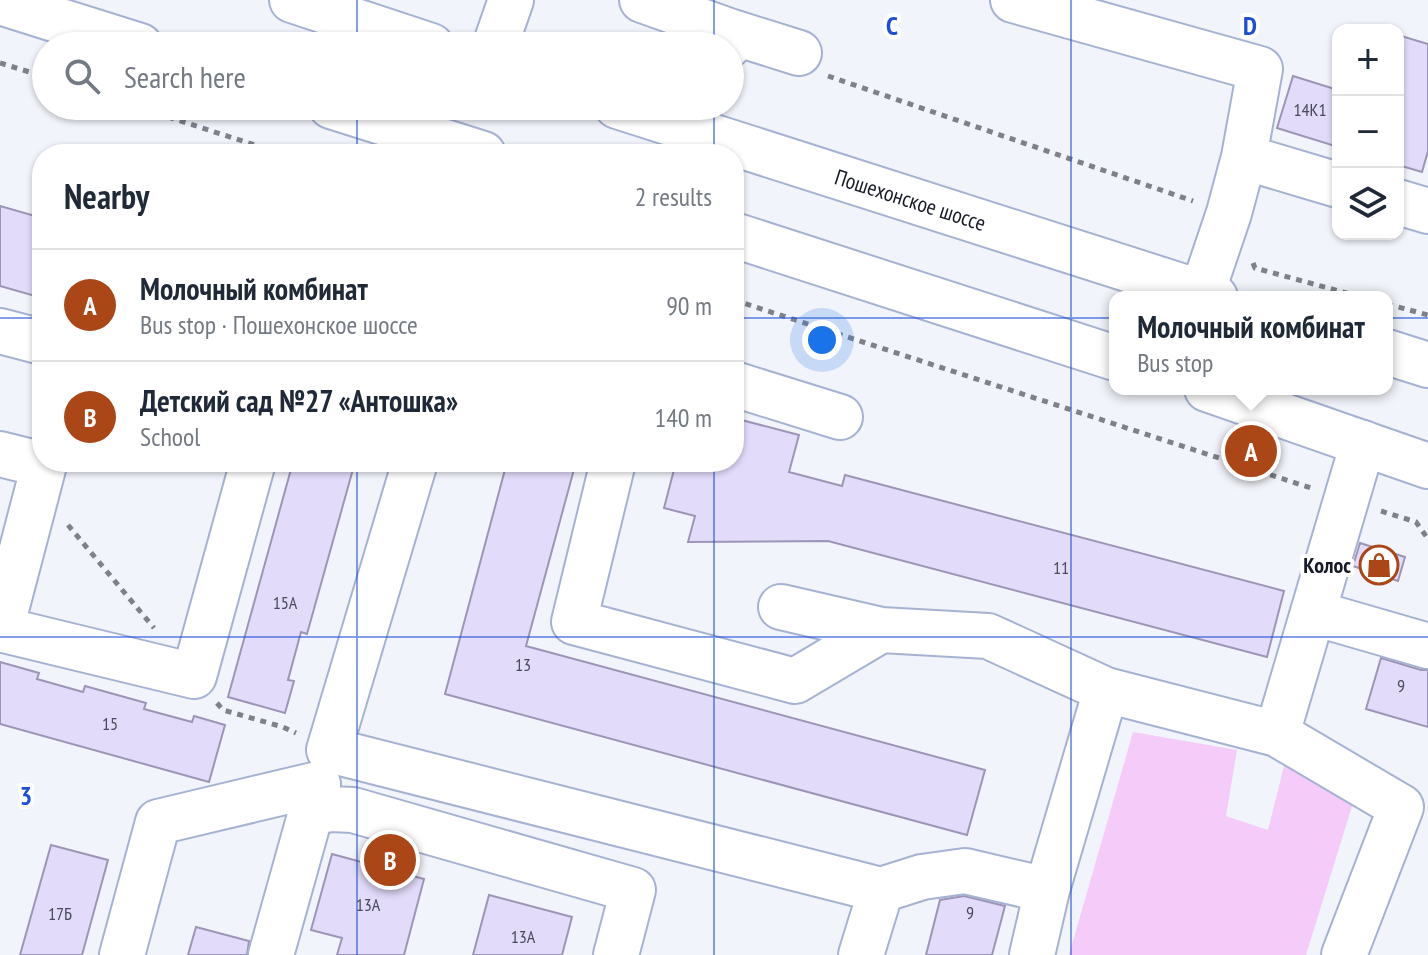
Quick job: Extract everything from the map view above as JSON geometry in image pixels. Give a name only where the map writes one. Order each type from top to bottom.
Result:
[{"type":"main road","points":[[292,0],[389,32]]},
{"type":"main road","points":[[500,32],[511,0]]},
{"type":"main road","points":[[642,0],[714,32]]},
{"type":"main road","points":[[1013,0],[1260,69],[1244,157],[1207,291]]},
{"type":"main road","points":[[0,2],[95,32]]},
{"type":"main road","points":[[744,43],[810,63]]},
{"type":"main road","points":[[375,120],[451,144]]},
{"type":"main road","name":"Пошехонское шоссе","points":[[708,120],[1192,291]]},
{"type":"main road","points":[[1244,157],[1332,183]]},
{"type":"main road","points":[[1404,204],[1428,211]]},
{"type":"main road","points":[[744,238],[1109,356]]},
{"type":"main road","points":[[0,331],[32,339]]},
{"type":"main road","points":[[1393,354],[1428,365]]},
{"type":"main road","points":[[744,387],[840,417]]},
{"type":"main road","points":[[1224,395],[1428,466]]},
{"type":"main road","points":[[1277,734],[1363,443]]},
{"type":"main road","points":[[0,454],[32,462]]},
{"type":"main road","points":[[42,472],[0,629],[194,676],[250,472]]},
{"type":"main road","points":[[271,955],[412,472]]},
{"type":"main road","points":[[611,472],[574,622],[795,681],[881,630]]},
{"type":"main road","points":[[781,607],[881,630],[988,636],[1106,690],[1277,734],[1401,807],[1344,955]]},
{"type":"main road","points":[[1314,613],[1428,646]]},
{"type":"main road","points":[[1032,955],[1047,890],[1106,690]]},
{"type":"main road","points":[[319,783],[331,809],[353,810],[633,890],[616,955]]},
{"type":"main road","points":[[122,955],[158,822],[319,783],[881,890],[922,877],[965,871],[1047,890]]},
{"type":"main road","points":[[861,955],[881,890]]},
{"type":"path","points":[[0,63],[32,73]]},
{"type":"path","points":[[810,63],[1229,213],[1255,268],[1339,291]]},
{"type":"path","points":[[177,120],[252,144]]},
{"type":"path","points":[[744,303],[1416,522],[1428,539]]},
{"type":"path","points":[[1393,306],[1428,315]]},
{"type":"shaded area","points":[[1133,732],[1237,750],[1226,816],[1268,830],[1286,758],[1357,790],[1306,955],[1069,955]]},
{"type":"building","points":[[1404,37],[1428,44],[1428,151],[1422,172],[1404,167]]},
{"type":"building","points":[[1293,76],[1332,88],[1332,145],[1277,128]]},
{"type":"building","points":[[0,206],[32,215],[32,295],[0,286]]},
{"type":"building","points":[[744,421],[799,435],[789,472],[842,486],[845,475],[1284,591],[1267,657],[828,541],[688,542],[695,516],[664,508],[673,472],[744,472]]},
{"type":"building","points":[[290,472],[352,472],[307,634],[301,632],[288,680],[294,681],[285,713],[228,697]]},
{"type":"building","points":[[504,472],[573,472],[526,646],[985,770],[967,835],[445,694]]},
{"type":"building","points":[[1360,543],[1405,557],[1398,581],[1353,566]]},
{"type":"building","points":[[1381,658],[1428,670],[1428,727],[1366,709]]},
{"type":"building","points":[[0,662],[39,673],[37,679],[83,692],[85,686],[146,703],[144,709],[192,722],[194,716],[225,725],[209,782],[0,724]]},
{"type":"building","points":[[51,845],[108,860],[82,955],[20,955]]},
{"type":"building","points":[[332,854],[424,879],[404,955],[337,955],[342,938],[311,930]]},
{"type":"building","points":[[489,895],[572,917],[562,955],[473,955]]},
{"type":"building","points":[[964,896],[1005,906],[992,955],[926,955],[940,900]]},
{"type":"building","points":[[196,927],[249,941],[247,955],[188,955]]},
{"type":"place","name":"Молочный комбинат","points":[[1251,451]]},
{"type":"place","name":"Колос","points":[[1379,565]]},
{"type":"place","name":"Детский сад №27 «Антошка»","points":[[390,860]]}]
